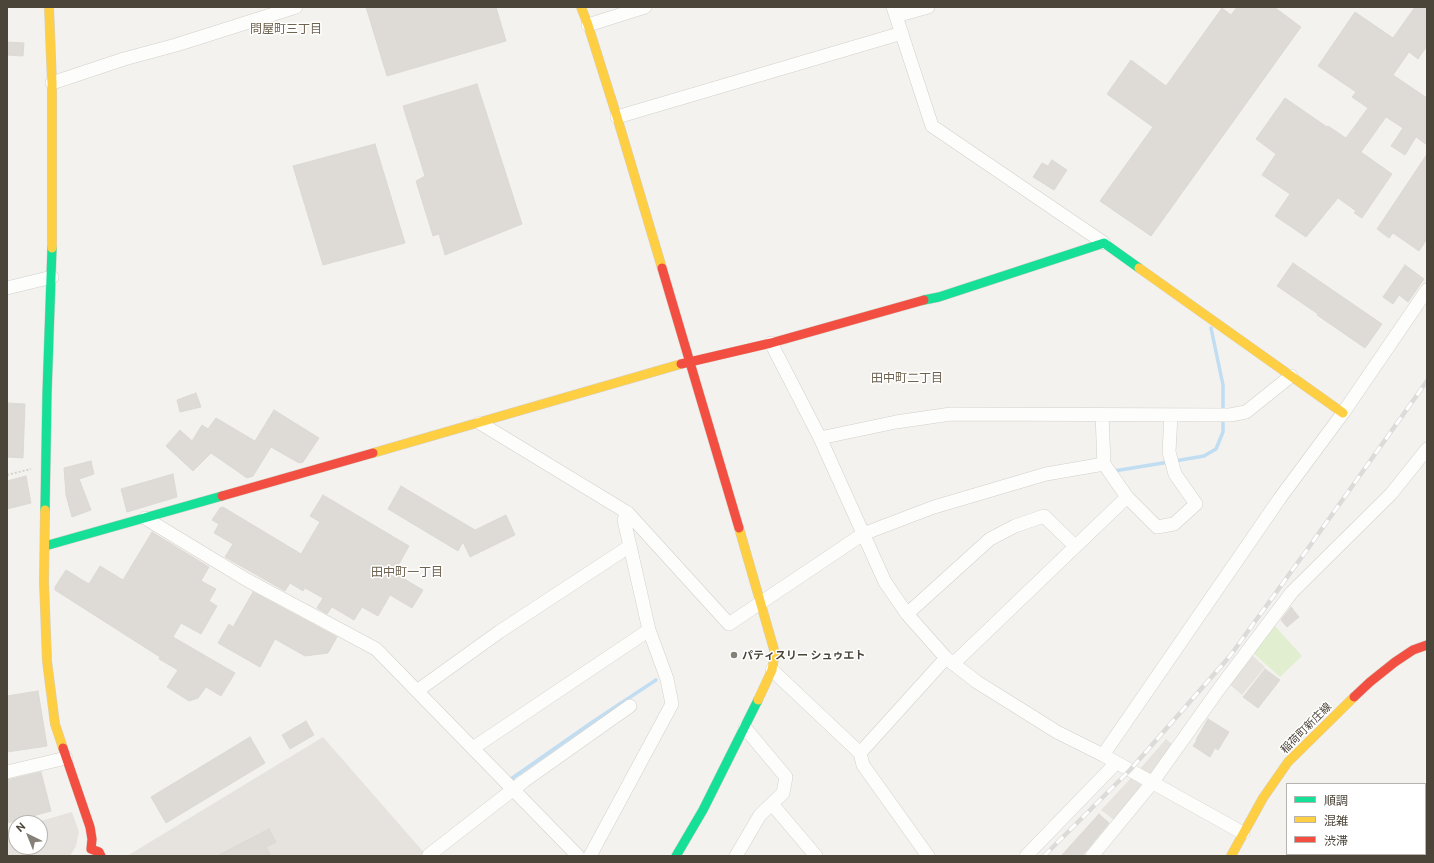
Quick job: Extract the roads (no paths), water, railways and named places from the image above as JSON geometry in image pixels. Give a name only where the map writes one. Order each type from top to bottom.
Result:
[{"type":"street","points":[[49,7],[52,83],[52,277],[47,394],[44,582],[47,661],[55,724],[90,827],[92,839],[89,853],[99,852],[101,856]]},
{"type":"street","points":[[52,83],[124,59],[176,45],[296,7]]},
{"type":"street","points":[[581,7],[617,117],[775,654],[772,670],[745,728],[703,810],[676,856]]},
{"type":"street","points":[[588,25],[645,7]]},
{"type":"street","points":[[928,7],[894,12],[932,126],[1104,243],[1343,412]]},
{"type":"street","points":[[617,117],[902,33]]},
{"type":"street","points":[[45,546],[690,362],[771,343],[919,301],[939,297],[1104,243]]},
{"type":"street","points":[[7,288],[52,277]]},
{"type":"street","points":[[1103,755],[1280,498],[1343,412],[1427,290]]},
{"type":"street","points":[[771,343],[820,438],[885,582],[907,614],[950,661],[977,682],[1057,732],[1103,755],[1243,833]]},
{"type":"street","points":[[820,438],[896,422],[951,414],[1230,415],[1246,412],[1292,376]]},
{"type":"street","points":[[1102,415],[1104,464],[1127,497],[1157,527],[1174,524],[1196,504],[1174,474],[1170,452],[1171,415]]},
{"type":"street","points":[[480,423],[627,512],[729,624],[863,534],[934,507],[1046,474],[1104,464]]},
{"type":"street","points":[[1092,856],[1152,783],[1219,689],[1292,592],[1391,494],[1427,449]]},
{"type":"street","points":[[860,753],[950,661],[1127,497]]},
{"type":"street","points":[[590,856],[672,704],[667,679],[648,630],[624,520],[627,512]]},
{"type":"street","points":[[907,614],[990,539],[1015,526],[1044,516],[1075,546]]},
{"type":"street","points":[[145,518],[247,580],[376,649],[578,856]]},
{"type":"street","points":[[417,691],[499,632],[630,546]]},
{"type":"street","points":[[473,748],[648,630]]},
{"type":"street","name":"稲荷町新庄線","points":[[1231,856],[1263,798],[1288,762],[1319,730],[1370,682],[1413,650],[1427,645]]},
{"type":"street","points":[[772,670],[860,753],[863,764],[928,856]]},
{"type":"street","points":[[429,855],[524,781],[630,706]]},
{"type":"street","points":[[736,856],[760,815],[783,794],[786,777],[745,728]]},
{"type":"street","points":[[7,772],[66,758]]},
{"type":"street","points":[[1026,856],[1116,763]]},
{"type":"street","points":[[772,804],[816,856]]},
{"type":"waterway","points":[[1211,328],[1223,385],[1223,412]]},
{"type":"waterway","points":[[1175,461],[1204,456],[1216,449],[1223,432],[1223,418]]},
{"type":"waterway","points":[[1114,471],[1169,462]]},
{"type":"waterway","points":[[515,782],[511,779],[656,680]]},
{"type":"railway","points":[[1044,856],[1130,770],[1230,656],[1427,381]]},
{"type":"place","name":"パティスリー シュゥエト","points":[[734,655]]},
{"type":"district","name":"問屋町三丁目","points":[[286,29]]},
{"type":"district","name":"田中町二丁目","points":[[907,378]]},
{"type":"district","name":"田中町一丁目","points":[[407,572]]}]
